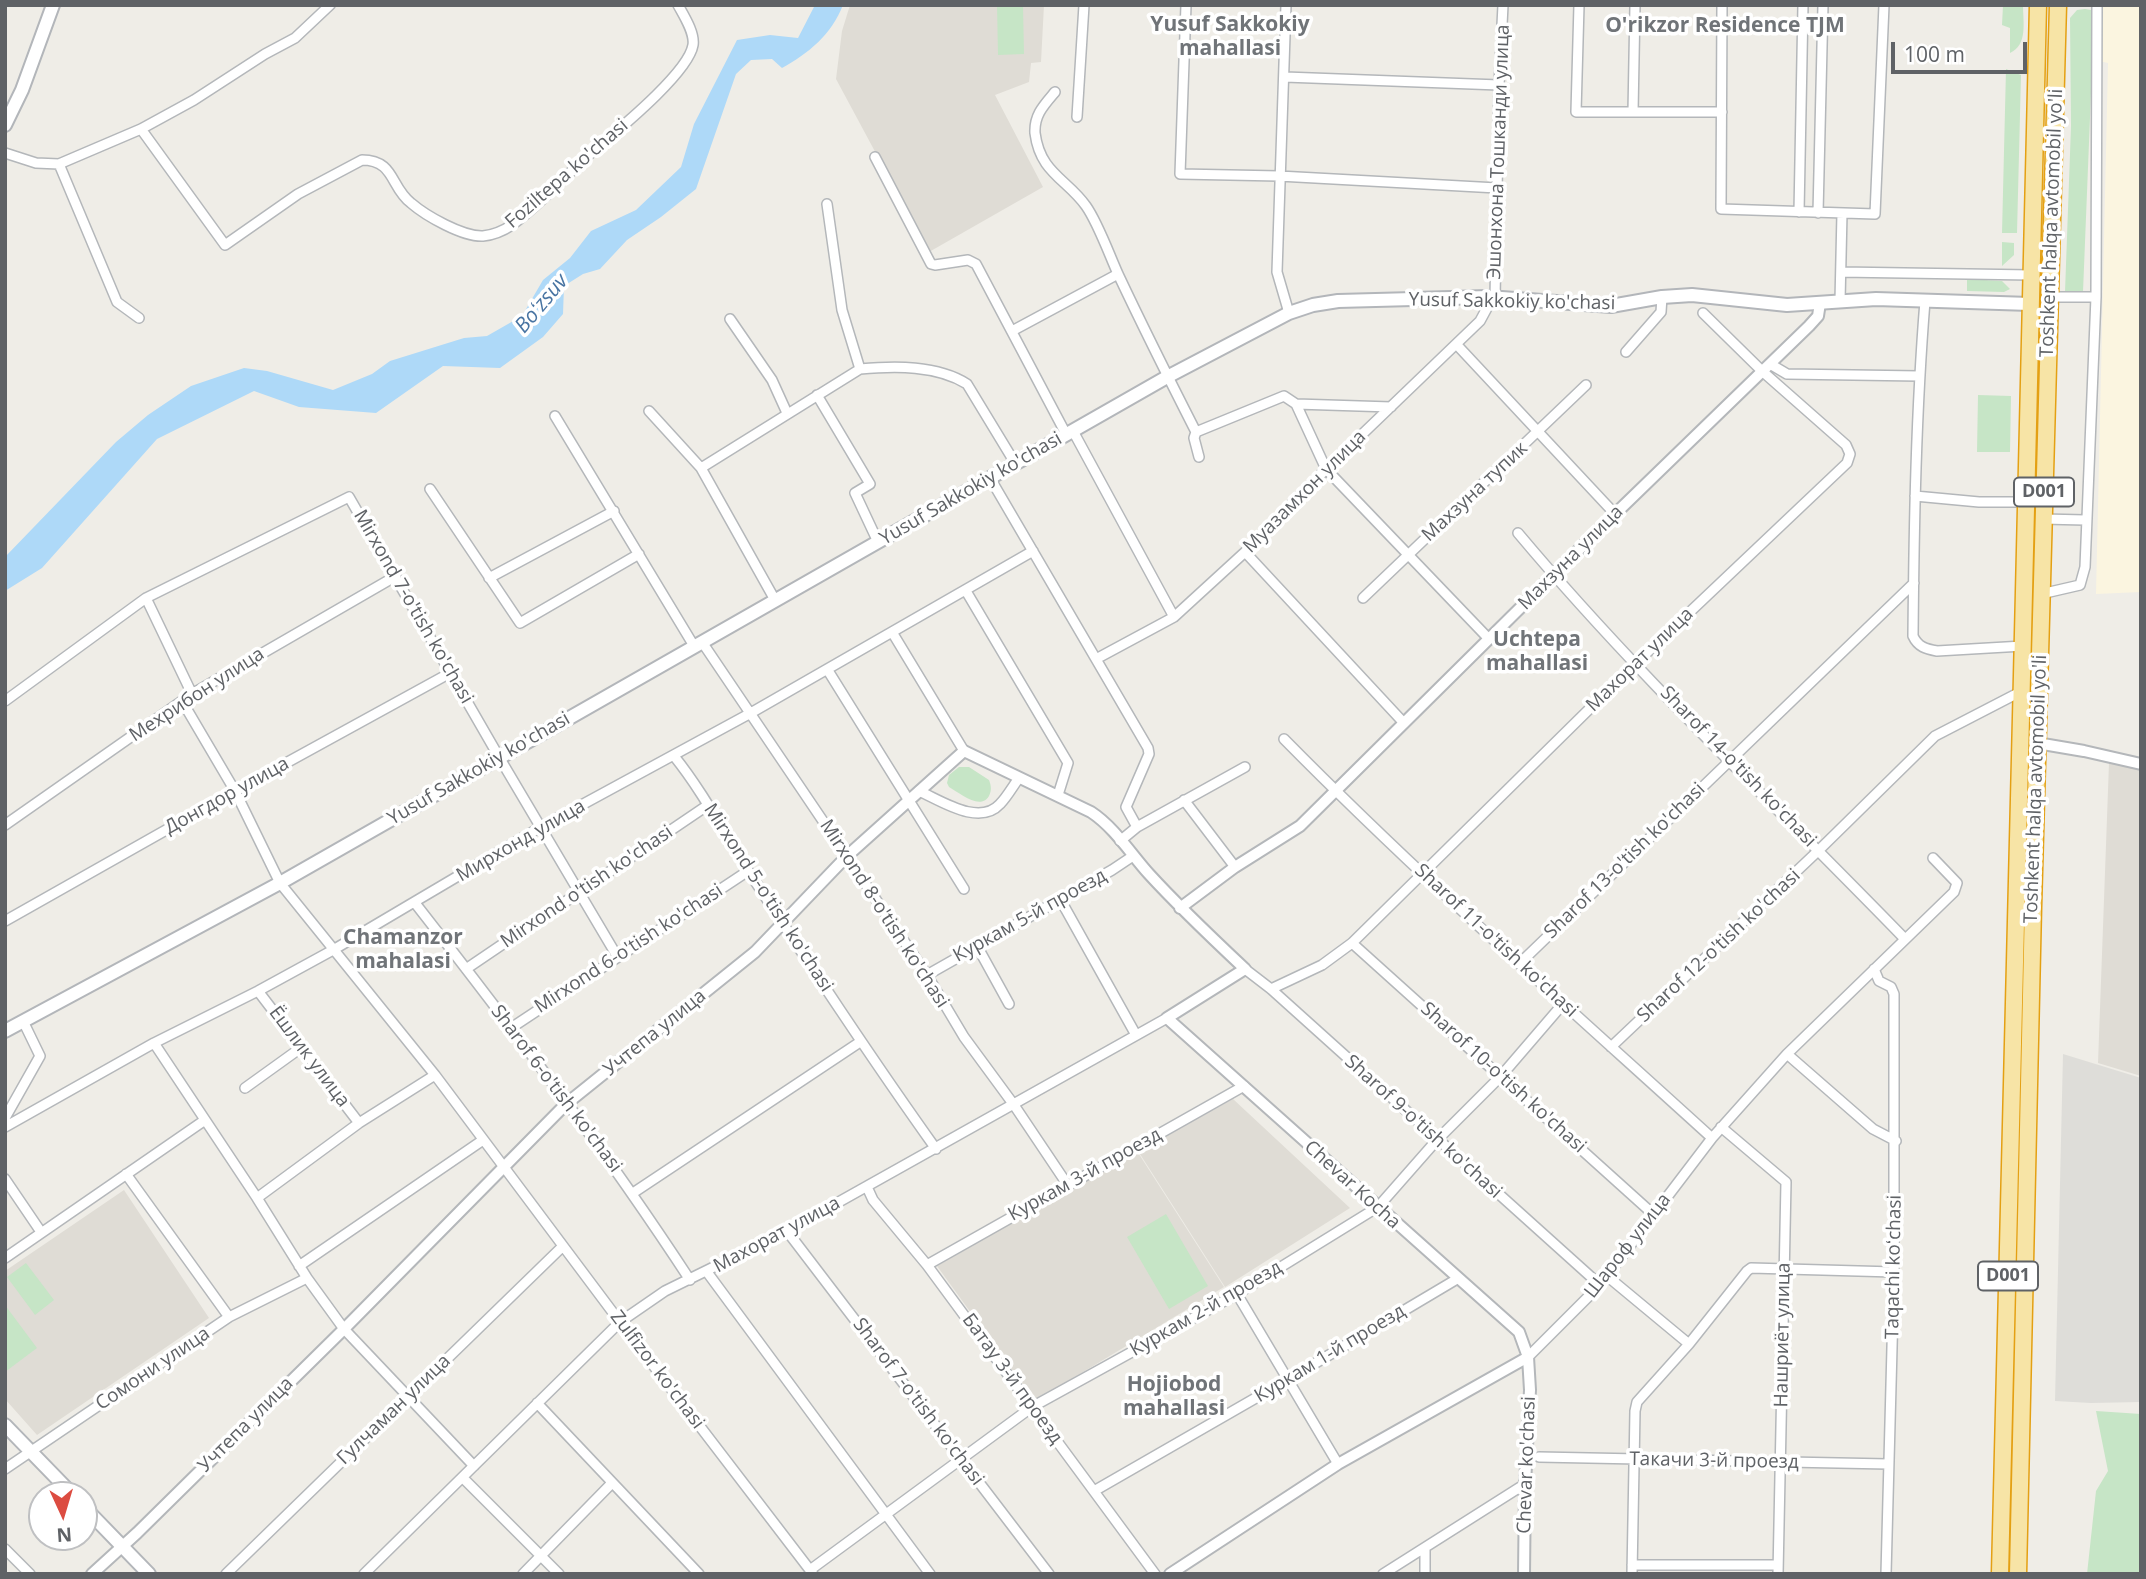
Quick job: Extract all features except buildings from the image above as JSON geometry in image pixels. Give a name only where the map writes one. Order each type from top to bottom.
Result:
[{"type":"highway","name":"Toshkent halqa avtomobil yo'li","points":[[2018,1574],[2017,1272],[2028,804],[2022,691],[2038,5]]},
{"type":"highway","name":"Toshkent halqa avtomobil yo'li","points":[[2028,804],[2038,744],[2057,5]]},
{"type":"highway","points":[[2035,129],[2054,130]]},
{"type":"highway","points":[[2024,593],[2041,594]]},
{"type":"highway","name":"Toshkent halqa avtomobil yo'li","points":[[2000,1574],[2017,1272]]},
{"type":"main road","points":[[5,108],[45,5]]},
{"type":"main road","points":[[5,125],[22,90],[53,5]]},
{"type":"main road","name":"Yusuf Sakkokiy ko'chasi","points":[[5,1031],[281,883],[1167,377],[1289,313],[1313,304],[1338,301],[1492,298],[1611,306],[1662,297],[1696,295],[1776,304],[1925,301],[2030,304]]},
{"type":"main road","points":[[5,1425],[59,1481]]},
{"type":"main road","points":[[98,1521],[149,1574]]},
{"type":"street","points":[[5,153],[36,163],[59,164],[141,129],[295,38],[330,5]]},
{"type":"street","name":"Foziltepa ko'chasi","points":[[141,129],[225,245],[298,194],[362,160],[374,160],[383,164],[409,202],[432,216],[461,232],[480,236],[496,234],[513,224],[548,194],[666,84],[688,57],[693,40],[678,5]]},
{"type":"street","points":[[1077,117],[1084,5]]},
{"type":"street","points":[[1185,5],[1180,174],[1279,176],[1497,188]]},
{"type":"street","points":[[1286,5],[1277,272],[1289,313]]},
{"type":"street","name":"Эшонхона Тошканди улица","points":[[1492,298],[1503,5]]},
{"type":"street","points":[[1579,5],[1576,112],[1722,112]]},
{"type":"street","points":[[1633,112],[1635,5]]},
{"type":"street","points":[[1722,5],[1721,209],[1875,214],[1884,5]]},
{"type":"street","points":[[1799,212],[1803,5]]},
{"type":"street","points":[[1818,213],[1823,5]]},
{"type":"street","points":[[2041,594],[2071,588],[2080,584],[2083,579],[2096,297],[2097,5]]},
{"type":"street","points":[[1285,77],[1499,85]]},
{"type":"street","points":[[1055,92],[1042,107],[1036,120],[1035,135],[1042,157],[1052,173],[1086,206],[1196,432],[1194,438],[1199,457]]},
{"type":"street","points":[[875,156],[931,264],[968,260],[976,264],[1174,617]]},
{"type":"street","points":[[59,164],[117,302],[139,318]]},
{"type":"street","points":[[827,204],[842,310],[860,369]]},
{"type":"street","points":[[1840,301],[1842,213]]},
{"type":"street","points":[[1841,272],[2031,275]]},
{"type":"street","points":[[1012,331],[1118,274]]},
{"type":"street","points":[[1626,352],[1661,312],[1662,297]]},
{"type":"street","points":[[2050,297],[2096,297]]},
{"type":"street","name":"Муазамхон улица","points":[[1096,659],[1174,617],[1245,552],[1326,469],[1457,345],[1480,321],[1492,298]]},
{"type":"street","points":[[1925,301],[1919,376],[1913,636],[1916,642],[1926,649],[2023,646]]},
{"type":"street","name":"Махзуна улица","points":[[1180,908],[1235,867],[1300,826],[1818,316],[1819,303]]},
{"type":"street","name":"Махорат улица","points":[[1271,989],[1322,965],[1352,943],[1636,663],[1847,463],[1850,454],[1846,445],[1766,368],[1703,313]]},
{"type":"street","points":[[730,319],[772,380],[787,412]]},
{"type":"street","points":[[1457,345],[1615,514]]},
{"type":"street","points":[[1766,368],[1787,374],[1919,376]]},
{"type":"street","points":[[701,468],[860,369],[919,369],[957,378],[967,384],[1015,463]]},
{"type":"street","name":"Махзуна тупик","points":[[1363,597],[1586,385]]},
{"type":"street","points":[[817,395],[870,484],[855,493],[878,542]]},
{"type":"street","points":[[1196,432],[1284,396],[1296,404],[1326,469],[1489,639]]},
{"type":"street","points":[[1296,404],[1391,407]]},
{"type":"street","points":[[649,411],[701,468],[775,600]]},
{"type":"street","name":"Mirxond 8-o'tish ko'chasi","points":[[555,416],[639,554],[698,644],[847,856],[927,975],[964,1037],[1068,1184]]},
{"type":"street","points":[[990,478],[1148,748],[1149,754],[1126,807],[1137,827]]},
{"type":"street","points":[[430,489],[520,624],[639,554]]},
{"type":"street","name":"Mirxond 7-o'tish ko'chasi","points":[[5,701],[146,598],[346,496],[351,499],[499,757],[618,956]]},
{"type":"street","points":[[1915,496],[1979,502],[2026,502]]},
{"type":"street","points":[[489,578],[614,511]]},
{"type":"street","points":[[2043,519],[2085,520]]},
{"type":"street","name":"Sharof 14-o'tish ko'chasi","points":[[1518,533],[1554,576],[1636,663],[1904,937]]},
{"type":"street","name":"Мирхонд улица","points":[[5,1127],[154,1043],[333,950],[415,904],[541,827],[749,714],[1033,551]]},
{"type":"street","points":[[1245,552],[1403,722]]},
{"type":"street","name":"Мехрибон улица","points":[[5,825],[192,694],[396,576]]},
{"type":"street","name":"Sharof 13-o'tish ko'chasi","points":[[1518,964],[1914,583]]},
{"type":"street","points":[[966,591],[1068,763],[1058,795]]},
{"type":"street","points":[[146,598],[192,694]]},
{"type":"street","points":[[892,632],[964,751],[1101,818],[1180,908],[1245,970]]},
{"type":"street","points":[[827,669],[964,889]]},
{"type":"street","name":"Донгдор улица","points":[[5,921],[450,673]]},
{"type":"street","name":"Sharof 12-o'tish ko'chasi","points":[[1611,1047],[1935,736],[2022,691]]},
{"type":"street","name":"Zulfizor ko'chasi","points":[[182,701],[235,791],[281,883],[435,1075],[811,1572]]},
{"type":"street","name":"Sharof 11-o'tish ko'chasi","points":[[1284,739],[1518,964],[1712,1138]]},
{"type":"street","points":[[2038,744],[2141,764]]},
{"type":"street","name":"Учтепа улица","points":[[92,1574],[344,1329],[566,1104],[755,951],[847,856],[964,751]]},
{"type":"street","name":"Mirxond 5-o'tish ko'chasi","points":[[674,756],[690,776],[748,871],[860,1042],[936,1149]]},
{"type":"street","points":[[1120,841],[1137,827],[1245,767]]},
{"type":"street","points":[[919,790],[972,813],[983,813],[999,805],[1019,778]]},
{"type":"street","points":[[1184,800],[1235,867]]},
{"type":"street","name":"Mirxond o'tish ko'chasi","points":[[466,969],[708,805]]},
{"type":"street","name":"Куркам 5-й проезд","points":[[927,975],[1133,856]]},
{"type":"street","name":"Шароф улица","points":[[1170,1574],[1338,1465],[1528,1357],[1600,1285],[1721,1127],[1787,1055],[1904,937],[1954,892],[1957,883],[1954,877],[1933,858]]},
{"type":"street","name":"Mirxond 6-o'tish ko'chasi","points":[[511,1028],[748,871]]},
{"type":"street","points":[[1060,899],[1136,1035]]},
{"type":"street","name":"Sharof 6-o'tish ko'chasi","points":[[415,904],[633,1193],[690,1280]]},
{"type":"street","name":"Sharof 10-o'tish ko'chasi","points":[[1352,943],[1653,1214]]},
{"type":"street","points":[[977,946],[1009,1004]]},
{"type":"street","name":"Taqachi koʻchasi","points":[[1874,969],[1879,981],[1891,987],[1894,994],[1896,1141],[1886,1574]]},
{"type":"street","name":"Махорат улица","points":[[363,1574],[620,1322],[665,1291],[787,1231],[936,1149],[1167,1018],[1245,970]]},
{"type":"street","name":"Sharof 9-o'tish ko'chasi","points":[[1245,970],[1271,989],[1436,1141],[1600,1285]]},
{"type":"street","name":"Ёшлик улица","points":[[258,991],[359,1123]]},
{"type":"street","name":"Куркам 2-й проезд","points":[[811,1572],[1032,1407],[1237,1294],[1378,1207],[1436,1141],[1501,1076],[1562,1004]]},
{"type":"street","name":"Chevar Kocha","points":[[1167,1018],[1519,1332],[1528,1357]]},
{"type":"street","points":[[5,1118],[40,1056],[23,1021]]},
{"type":"street","points":[[633,1193],[860,1042]]},
{"type":"street","points":[[154,1043],[299,1266],[344,1329],[474,1466]]},
{"type":"street","points":[[245,1088],[302,1047]]},
{"type":"street","points":[[1787,1055],[1873,1129],[1896,1141]]},
{"type":"street","points":[[257,1198],[359,1123],[435,1075]]},
{"type":"street","name":"Куркам 3-й проезд","points":[[928,1265],[1244,1086]]},
{"type":"street","points":[[5,1258],[205,1120]]},
{"type":"street","name":"Нашриёт улица","points":[[1721,1127],[1787,1182],[1778,1569]]},
{"type":"street","points":[[299,1266],[483,1140]]},
{"type":"street","points":[[126,1174],[229,1317]]},
{"type":"street","points":[[5,1179],[41,1232]]},
{"type":"street","name":"Батау 3-й проезд","points":[[867,1186],[873,1200],[928,1265],[1155,1574]]},
{"type":"street","name":"Sharof 7-o'tish ko'chasi","points":[[787,1231],[1049,1574]]},
{"type":"street","name":"Гулчаман улица","points":[[226,1574],[563,1246]]},
{"type":"street","points":[[1778,1569],[1632,1569],[1634,1412],[1637,1402],[1689,1344],[1750,1268],[1894,1272]]},
{"type":"street","points":[[707,1272],[930,1574]]},
{"type":"street","points":[[1607,1276],[1689,1344]]},
{"type":"street","name":"Сомони улица","points":[[5,1469],[229,1317],[307,1278]]},
{"type":"street","name":"Куркам 1-й проезд","points":[[1094,1491],[1457,1279]]},
{"type":"street","points":[[1237,1294],[1338,1465]]},
{"type":"street","name":"Chevar ko'chasi","points":[[1524,1574],[1530,1390],[1528,1357]]},
{"type":"street","points":[[537,1403],[699,1574]]},
{"type":"street","name":"Такачи 3-й проезд","points":[[1539,1457],[1888,1464]]},
{"type":"street","points":[[463,1478],[559,1574]]},
{"type":"street","points":[[1383,1574],[1525,1483]]},
{"type":"street","points":[[523,1574],[611,1484]]},
{"type":"street","points":[[5,1549],[30,1574]]},
{"type":"street","points":[[1425,1549],[1425,1574]]},
{"type":"shaded area","points":[[850,5],[1044,5],[1041,62],[1031,63],[1029,82],[995,95],[1043,187],[929,252],[836,79],[842,31]]},
{"type":"shaded area","points":[[2099,5],[2141,5],[2141,592],[2096,594],[2108,63],[2099,61]]},
{"type":"shaded area","points":[[2109,763],[2141,770],[2141,1076],[2098,1063]]},
{"type":"shaded area","points":[[2063,1054],[2141,1078],[2141,1402],[2055,1401]]},
{"type":"shaded area","points":[[1233,1099],[1350,1208],[1225,1287],[1138,1151]]},
{"type":"shaded area","points":[[1137,1151],[1224,1287],[1035,1401],[937,1266]]},
{"type":"shaded area","points":[[124,1190],[209,1318],[37,1435],[5,1399],[5,1271]]},
{"type":"green space","points":[[997,5],[1023,5],[1024,54],[998,55]]},
{"type":"green space","points":[[2003,5],[2023,5],[2022,39],[2020,45],[2010,53],[2010,28],[2002,25]]},
{"type":"green space","points":[[2077,10],[2091,10],[2094,18],[2083,292],[2065,292],[2071,126],[2070,18]]},
{"type":"green space","points":[[2006,69],[2021,75],[2017,233],[2002,233]]},
{"type":"green space","points":[[2002,242],[2014,243],[2014,255],[2002,266]]},
{"type":"green space","points":[[1967,279],[2002,281],[2010,289],[2004,292],[1967,291]]},
{"type":"green space","points":[[1978,395],[2011,396],[2010,452],[1977,452]]},
{"type":"green space","points":[[959,767],[969,767],[989,780],[991,792],[985,800],[975,801],[949,787],[949,775]]},
{"type":"green space","points":[[1166,1214],[1208,1286],[1169,1309],[1127,1237]]},
{"type":"green space","points":[[26,1263],[54,1300],[35,1315],[7,1277]]},
{"type":"green space","points":[[5,1305],[37,1348],[5,1372]]},
{"type":"green space","points":[[2096,1411],[2141,1414],[2141,1574],[2087,1574],[2096,1491],[2108,1471]]},
{"type":"water","name":"Boʻzsuv","points":[[815,5],[843,5],[826,34],[792,62],[782,68],[772,59],[751,60],[736,74],[696,189],[627,240],[600,269],[583,274],[564,286],[563,314],[543,337],[500,368],[443,366],[376,413],[299,407],[254,391],[157,439],[42,568],[5,591],[5,557],[116,442],[148,415],[191,386],[244,368],[267,371],[333,390],[372,374],[390,361],[464,338],[487,336],[522,316],[543,280],[570,258],[591,231],[636,210],[681,167],[694,124],[737,40],[770,35],[798,38]]},
{"type":"district","name":"O'rikzor Residence TJM","points":[[1725,26]]},
{"type":"district","name":"Yusuf Sakkokiy mahallasi","points":[[1230,37]]},
{"type":"district","name":"Uchtepa mahallasi","points":[[1537,652]]},
{"type":"district","name":"Chamanzor mahalasi","points":[[403,950]]},
{"type":"district","name":"Hojiobod mahallasi","points":[[1174,1397]]}]
